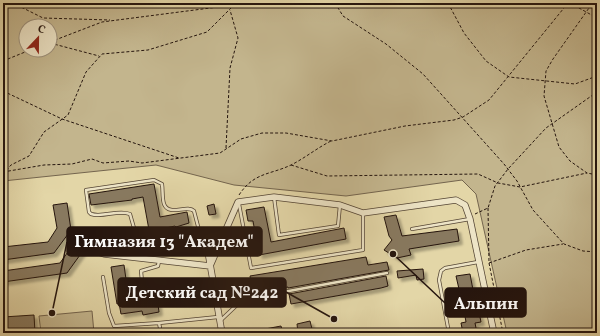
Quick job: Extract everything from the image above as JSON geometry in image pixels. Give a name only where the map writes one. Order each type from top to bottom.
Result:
[{"type":"street","points":[[210,266],[231,214],[238,202],[274,197],[340,205],[363,213],[456,200],[465,205],[471,221],[478,262],[494,333]]},
{"type":"street","points":[[200,234],[208,252],[221,318],[222,333]]},
{"type":"street","points":[[92,250],[104,254],[210,266]]},
{"type":"lane","points":[[157,180],[162,184],[166,207],[171,210],[192,208],[200,234],[158,241],[143,240],[136,235],[130,214],[124,212],[98,216],[90,214],[85,192],[86,190],[157,180]]},
{"type":"lane","points":[[274,197],[280,235],[338,226],[340,205]]},
{"type":"lane","points":[[238,202],[251,268],[363,250],[363,213]]},
{"type":"lane","points":[[412,229],[471,221]]},
{"type":"lane","points":[[159,260],[158,266],[141,271],[143,292],[190,285],[216,296]]},
{"type":"lane","points":[[449,333],[438,280],[441,271],[445,268],[478,262]]},
{"type":"lane","points":[[103,277],[109,313],[114,326],[221,318],[240,302],[256,297],[387,273]]},
{"type":"lane","points":[[159,323],[161,333]]},
{"type":"path","points":[[3,173],[10,165],[29,156],[44,132],[68,115],[86,72],[102,54],[148,50],[207,32],[235,6],[236,3]]},
{"type":"path","points":[[58,40],[102,22],[249,3]]},
{"type":"path","points":[[335,3],[343,16],[386,44],[423,74],[508,169],[533,210],[564,244],[583,251],[597,252]]},
{"type":"path","points":[[448,3],[464,33],[486,61],[509,77],[575,84],[597,76]]},
{"type":"path","points":[[238,202],[239,195],[244,187],[251,181],[267,172],[291,165],[318,147],[332,141],[405,126],[454,120],[463,117],[489,100],[569,3],[597,18]]},
{"type":"path","points":[[587,173],[570,161],[560,148],[544,96],[544,81],[546,71],[553,59],[589,8],[597,3]]},
{"type":"path","points":[[3,8],[15,4],[43,18],[114,20]]},
{"type":"path","points":[[226,149],[230,68],[238,38],[230,10]]},
{"type":"path","points":[[58,45],[100,56]]},
{"type":"path","points":[[3,60],[18,54]]},
{"type":"path","points":[[3,91],[62,119],[179,158]]},
{"type":"path","points":[[503,333],[489,263],[488,208],[498,183],[508,169],[553,123],[597,92]]},
{"type":"path","points":[[3,173],[44,166],[72,164],[92,159],[111,164],[130,161],[142,163],[220,153],[242,139],[262,133],[286,133],[332,141]]},
{"type":"path","points":[[291,165],[327,176],[478,174],[498,183],[520,187],[587,173],[597,175]]},
{"type":"path","points":[[471,221],[473,215],[488,208]]},
{"type":"path","points":[[489,263],[526,250],[564,244]]},
{"type":"shaded area","points":[[3,3],[597,3],[597,333],[507,333],[476,194],[462,180],[346,196],[234,185],[156,165],[3,181]]},
{"type":"shaded area","points":[[92,311],[94,333],[41,333],[39,316]]},
{"type":"building","points":[[154,184],[160,217],[187,212],[189,223],[176,227],[149,230],[143,197],[132,200],[91,205],[89,194]]},
{"type":"building","points":[[67,203],[71,230],[54,253],[3,260],[3,247],[48,242],[57,228],[53,205]]},
{"type":"building","points":[[214,204],[216,214],[209,215],[207,206]]},
{"type":"building","points":[[264,207],[271,242],[344,228],[346,239],[259,255],[253,221],[248,221],[246,210]]},
{"type":"building","points":[[396,215],[402,236],[457,229],[459,241],[409,249],[411,255],[397,258],[384,250],[392,240],[389,236],[384,217]]},
{"type":"building","points":[[75,242],[85,248],[67,273],[3,282],[3,271],[60,263]]},
{"type":"building","points":[[366,257],[368,265],[387,262],[389,270],[253,293],[250,276]]},
{"type":"building","points":[[124,265],[129,301],[157,297],[159,312],[143,315],[142,311],[121,314],[119,303],[117,304],[111,267]]},
{"type":"building","points":[[423,269],[424,279],[417,280],[416,275],[398,278],[397,271]]},
{"type":"building","points":[[470,274],[473,290],[468,291],[471,305],[477,303],[481,322],[475,323],[477,333],[463,333],[461,323],[466,322],[463,305],[457,307],[453,290],[459,289],[456,276]]},
{"type":"building","points":[[386,276],[388,286],[291,304],[289,294]]},
{"type":"building","points":[[34,315],[35,333],[3,333],[3,317]]},
{"type":"building","points":[[310,321],[313,333],[298,333],[297,324]]},
{"type":"building","points":[[281,326],[283,333],[260,333],[260,330]]},
{"type":"place","name":"Альпин","points":[[393,254]]},
{"type":"place","name":"Гимназия 13 \"Академ\"","points":[[52,313]]},
{"type":"place","name":"Детский сад №242","points":[[334,319]]}]
